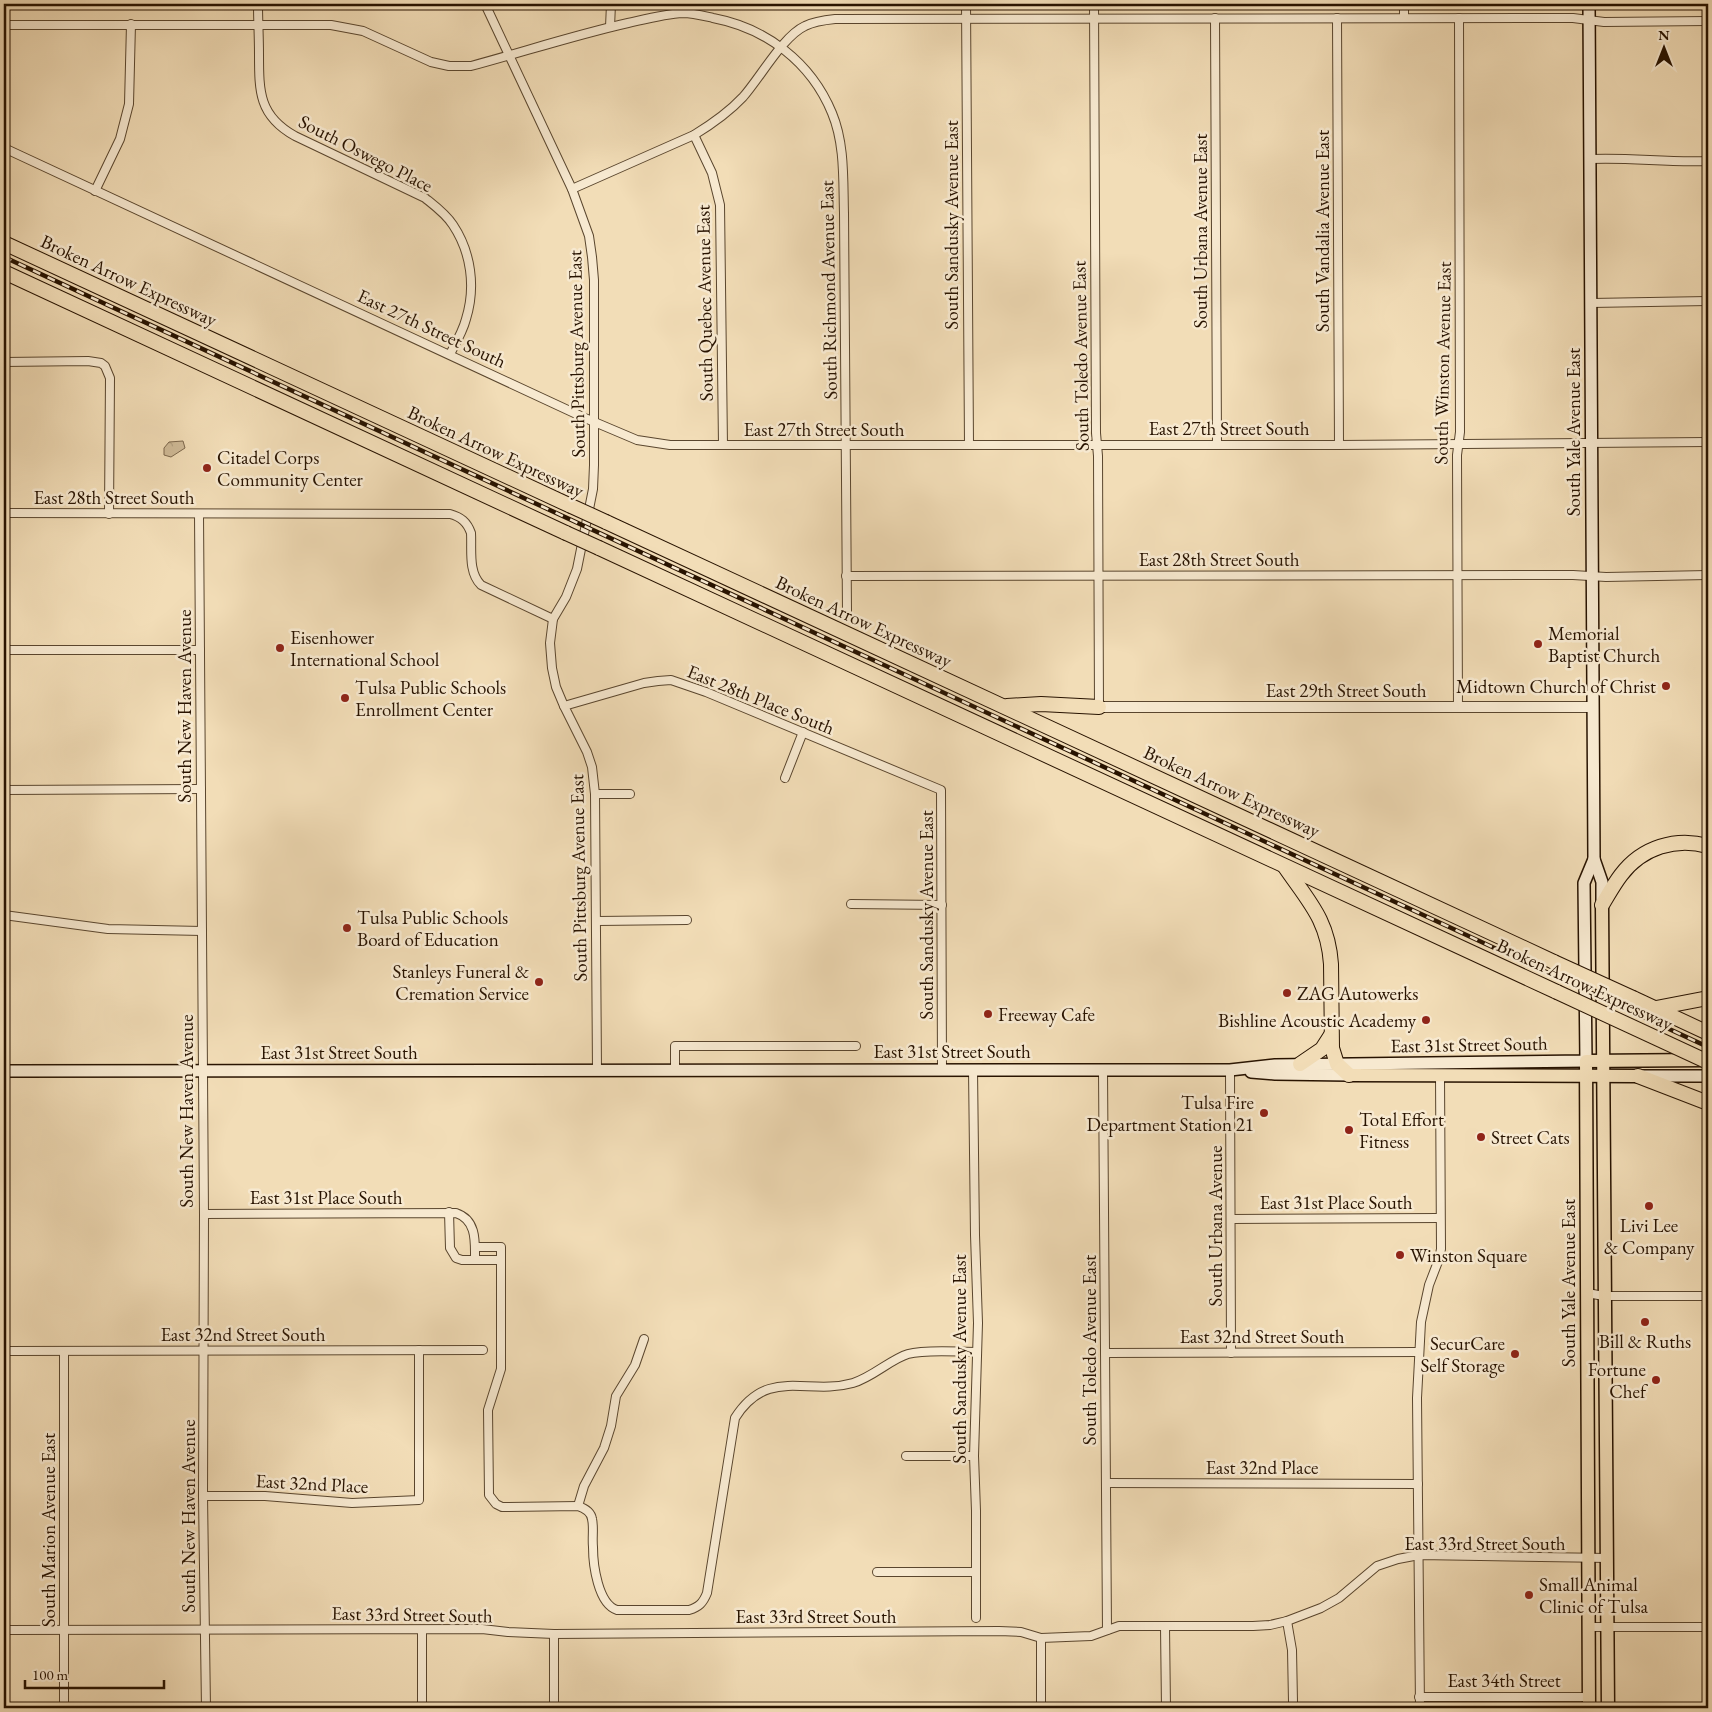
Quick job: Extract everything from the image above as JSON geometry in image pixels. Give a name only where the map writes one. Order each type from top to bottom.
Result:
[{"type":"highway","name":"Broken Arrow Expressway","points":[[4,243],[1708,1033]]},
{"type":"highway","name":"Broken Arrow Expressway","points":[[4,272],[1708,1061]]},
{"type":"highway","points":[[1004,706],[1041,704],[1099,707]]},
{"type":"highway","points":[[1602,905],[1620,875],[1637,858],[1645,853],[1664,845],[1683,842],[1708,846]]},
{"type":"highway","points":[[1284,866],[1320,916],[1328,939],[1331,964],[1331,1034],[1333,1056],[1337,1064],[1349,1075]]},
{"type":"highway","points":[[1656,1008],[1708,998]]},
{"type":"highway","points":[[1300,1064],[1322,1049],[1331,1034]]},
{"type":"highway","points":[[1638,1076],[1708,1103]]},
{"type":"main road","name":"South Yale Avenue East","points":[[1590,4],[1594,859],[1602,882],[1608,1708]]},
{"type":"main road","name":"South Yale Avenue East","points":[[1589,1702],[1587,1558],[1587,1077],[1584,883],[1594,859]]},
{"type":"main road","name":"East 31st Street South","points":[[1230,1070],[1300,1064],[1603,1060],[1708,1061]]},
{"type":"main road","name":"East 31st Street South","points":[[4,1072],[1230,1070],[1275,1074],[1349,1075],[1708,1076]]},
{"type":"main road","points":[[1589,1702],[1600,1708]]},
{"type":"street","name":"South Oswego Place","points":[[258,4],[258,85],[267,111],[277,124],[284,130],[425,198],[453,224],[468,257],[471,271],[471,287],[470,304],[466,320],[450,354]]},
{"type":"street","name":"South Pittsburg Avenue East","points":[[484,4],[572,189],[589,236],[592,257],[593,489],[577,568],[566,597],[553,618],[550,643],[552,668],[564,706],[588,752],[596,794],[597,1071]]},
{"type":"street","points":[[610,27],[611,4]]},
{"type":"street","name":"South Sandusky Avenue East","points":[[966,4],[969,445]]},
{"type":"street","name":"South Toledo Avenue East","points":[[1094,4],[1099,707]]},
{"type":"street","points":[[1404,4],[1404,18]]},
{"type":"street","name":"South Richmond Avenue East","points":[[4,24],[304,23],[348,27],[381,38],[431,62],[450,66],[471,66],[610,27],[683,13],[740,24],[757,31],[782,48],[807,72],[820,89],[832,113],[839,135],[843,158],[847,612]]},
{"type":"street","name":"South Urbana Avenue East","points":[[1215,18],[1217,444]]},
{"type":"street","name":"South Vandalia Avenue East","points":[[1337,18],[1339,445]]},
{"type":"street","name":"South Winston Avenue East","points":[[1458,708],[1457,455],[1460,432],[1459,18]]},
{"type":"street","points":[[572,189],[694,135],[721,118],[756,82],[793,34],[805,26],[821,20],[1573,18],[1604,22],[1708,21]]},
{"type":"street","points":[[95,191],[120,139],[129,104],[131,24]]},
{"type":"street","name":"South Quebec Avenue East","points":[[694,135],[712,173],[720,205],[723,445]]},
{"type":"street","name":"East 27th Street South","points":[[4,148],[594,422],[637,440],[670,445],[1339,445],[1708,442]]},
{"type":"street","points":[[1590,159],[1708,161]]},
{"type":"street","points":[[1591,303],[1708,301]]},
{"type":"street","points":[[4,362],[88,361],[101,363],[105,366],[110,378],[109,514]]},
{"type":"street","name":"East 28th Street South","points":[[4,513],[450,514],[466,522],[471,533],[473,570],[476,580],[488,589],[553,618]]},
{"type":"street","name":"South New Haven Avenue","points":[[199,514],[204,1214],[202,1496],[206,1708]]},
{"type":"street","name":"East 28th Street South","points":[[846,576],[1708,575]]},
{"type":"street","points":[[4,650],[200,650]]},
{"type":"street","name":"East 28th Place South","points":[[564,706],[644,683],[671,680],[706,692],[941,790]]},
{"type":"street","name":"East 29th Street South","points":[[1099,707],[1593,707]]},
{"type":"street","points":[[785,778],[802,732]]},
{"type":"street","points":[[4,790],[201,789]]},
{"type":"street","name":"South Sandusky Avenue East","points":[[941,790],[942,1070]]},
{"type":"street","points":[[596,794],[630,794]]},
{"type":"street","points":[[851,904],[942,905]]},
{"type":"street","points":[[4,915],[108,929],[202,931]]},
{"type":"street","points":[[597,920],[687,920]]},
{"type":"street","name":"East 31st Street South","points":[[675,1071],[674,1046],[856,1046]]},
{"type":"street","name":"South Sandusky Avenue East","points":[[973,1070],[978,1323],[974,1456],[976,1618]]},
{"type":"street","name":"South Urbana Avenue","points":[[1230,1070],[1231,1353]]},
{"type":"street","name":"South Toledo Avenue East","points":[[1103,1071],[1107,1630]]},
{"type":"street","points":[[1420,1708],[1418,1352],[1424,1304],[1439,1259],[1440,1076]]},
{"type":"street","points":[[449,1212],[450,1248],[456,1258],[462,1260],[501,1260]]},
{"type":"street","name":"East 31st Place South","points":[[204,1214],[449,1212],[463,1216],[474,1230],[475,1260]]},
{"type":"street","name":"East 31st Place South","points":[[1232,1219],[1440,1218]]},
{"type":"street","points":[[475,1247],[501,1247],[501,1369],[488,1410],[489,1495],[496,1504],[507,1508],[578,1506],[584,1508],[592,1518],[595,1569],[600,1589],[606,1603],[611,1608],[623,1610],[689,1610],[696,1608],[704,1600],[707,1593],[735,1418],[751,1398],[761,1391],[785,1385],[842,1385],[855,1382],[907,1354],[918,1352],[977,1352]]},
{"type":"street","points":[[1587,1293],[1604,1296],[1708,1296]]},
{"type":"street","points":[[578,1506],[584,1486],[604,1448],[611,1426],[616,1396],[635,1365],[644,1339]]},
{"type":"street","name":"East 32nd Place","points":[[202,1496],[265,1496],[352,1503],[419,1500],[419,1350]]},
{"type":"street","name":"East 32nd Street South","points":[[4,1351],[483,1350]]},
{"type":"street","name":"South Marion Avenue East","points":[[64,1351],[64,1708]]},
{"type":"street","name":"East 32nd Street South","points":[[1105,1353],[1418,1352]]},
{"type":"street","points":[[906,1456],[974,1456]]},
{"type":"street","name":"East 32nd Place","points":[[1106,1483],[1418,1484]]},
{"type":"street","name":"East 33rd Street South","points":[[4,1630],[482,1629],[554,1634],[999,1631],[1021,1632],[1041,1638],[1090,1636],[1119,1626],[1253,1626],[1287,1621],[1321,1608],[1339,1598],[1377,1566],[1419,1555],[1608,1558]]},
{"type":"street","points":[[877,1572],[976,1572]]},
{"type":"street","points":[[1287,1621],[1292,1650],[1293,1702]]},
{"type":"street","points":[[1165,1627],[1166,1708]]},
{"type":"street","points":[[1588,1627],[1708,1627]]},
{"type":"street","points":[[422,1630],[422,1708]]},
{"type":"street","points":[[554,1634],[554,1708]]},
{"type":"street","points":[[1041,1638],[1041,1708]]},
{"type":"street","name":"East 34th Street","points":[[1420,1697],[1589,1702]]},
{"type":"green space","points":[[183,441],[185,448],[171,457],[164,455],[164,448],[169,442]]},
{"type":"railway","points":[[4,257],[1708,1047]]},
{"type":"place","name":"Citadel Corps Community Center","points":[[207,468]]},
{"type":"place","name":"Memorial Baptist Church","points":[[1538,644]]},
{"type":"place","name":"Eisenhower International School","points":[[280,648]]},
{"type":"place","name":"Midtown Church of Christ","points":[[1666,686]]},
{"type":"place","name":"Tulsa Public Schools Enrollment Center","points":[[345,698]]},
{"type":"place","name":"Tulsa Public Schools Board of Education","points":[[347,928]]},
{"type":"place","name":"Stanleys Funeral & Cremation Service","points":[[539,982]]},
{"type":"place","name":"ZAG Autowerks","points":[[1287,993]]},
{"type":"place","name":"Freeway Cafe","points":[[988,1014]]},
{"type":"place","name":"Bishline Acoustic Academy","points":[[1426,1020]]},
{"type":"place","name":"Tulsa Fire Department Station 21","points":[[1264,1113]]},
{"type":"place","name":"Total Effort Fitness","points":[[1349,1130]]},
{"type":"place","name":"Street Cats","points":[[1481,1137]]},
{"type":"place","name":"Livi Lee & Company","points":[[1649,1206]]},
{"type":"place","name":"Winston Square","points":[[1400,1255]]},
{"type":"place","name":"Bill & Ruths","points":[[1645,1322]]},
{"type":"place","name":"SecurCare Self Storage","points":[[1515,1354]]},
{"type":"place","name":"Fortune Chef","points":[[1656,1380]]},
{"type":"place","name":"Small Animal Clinic of Tulsa","points":[[1529,1595]]}]
